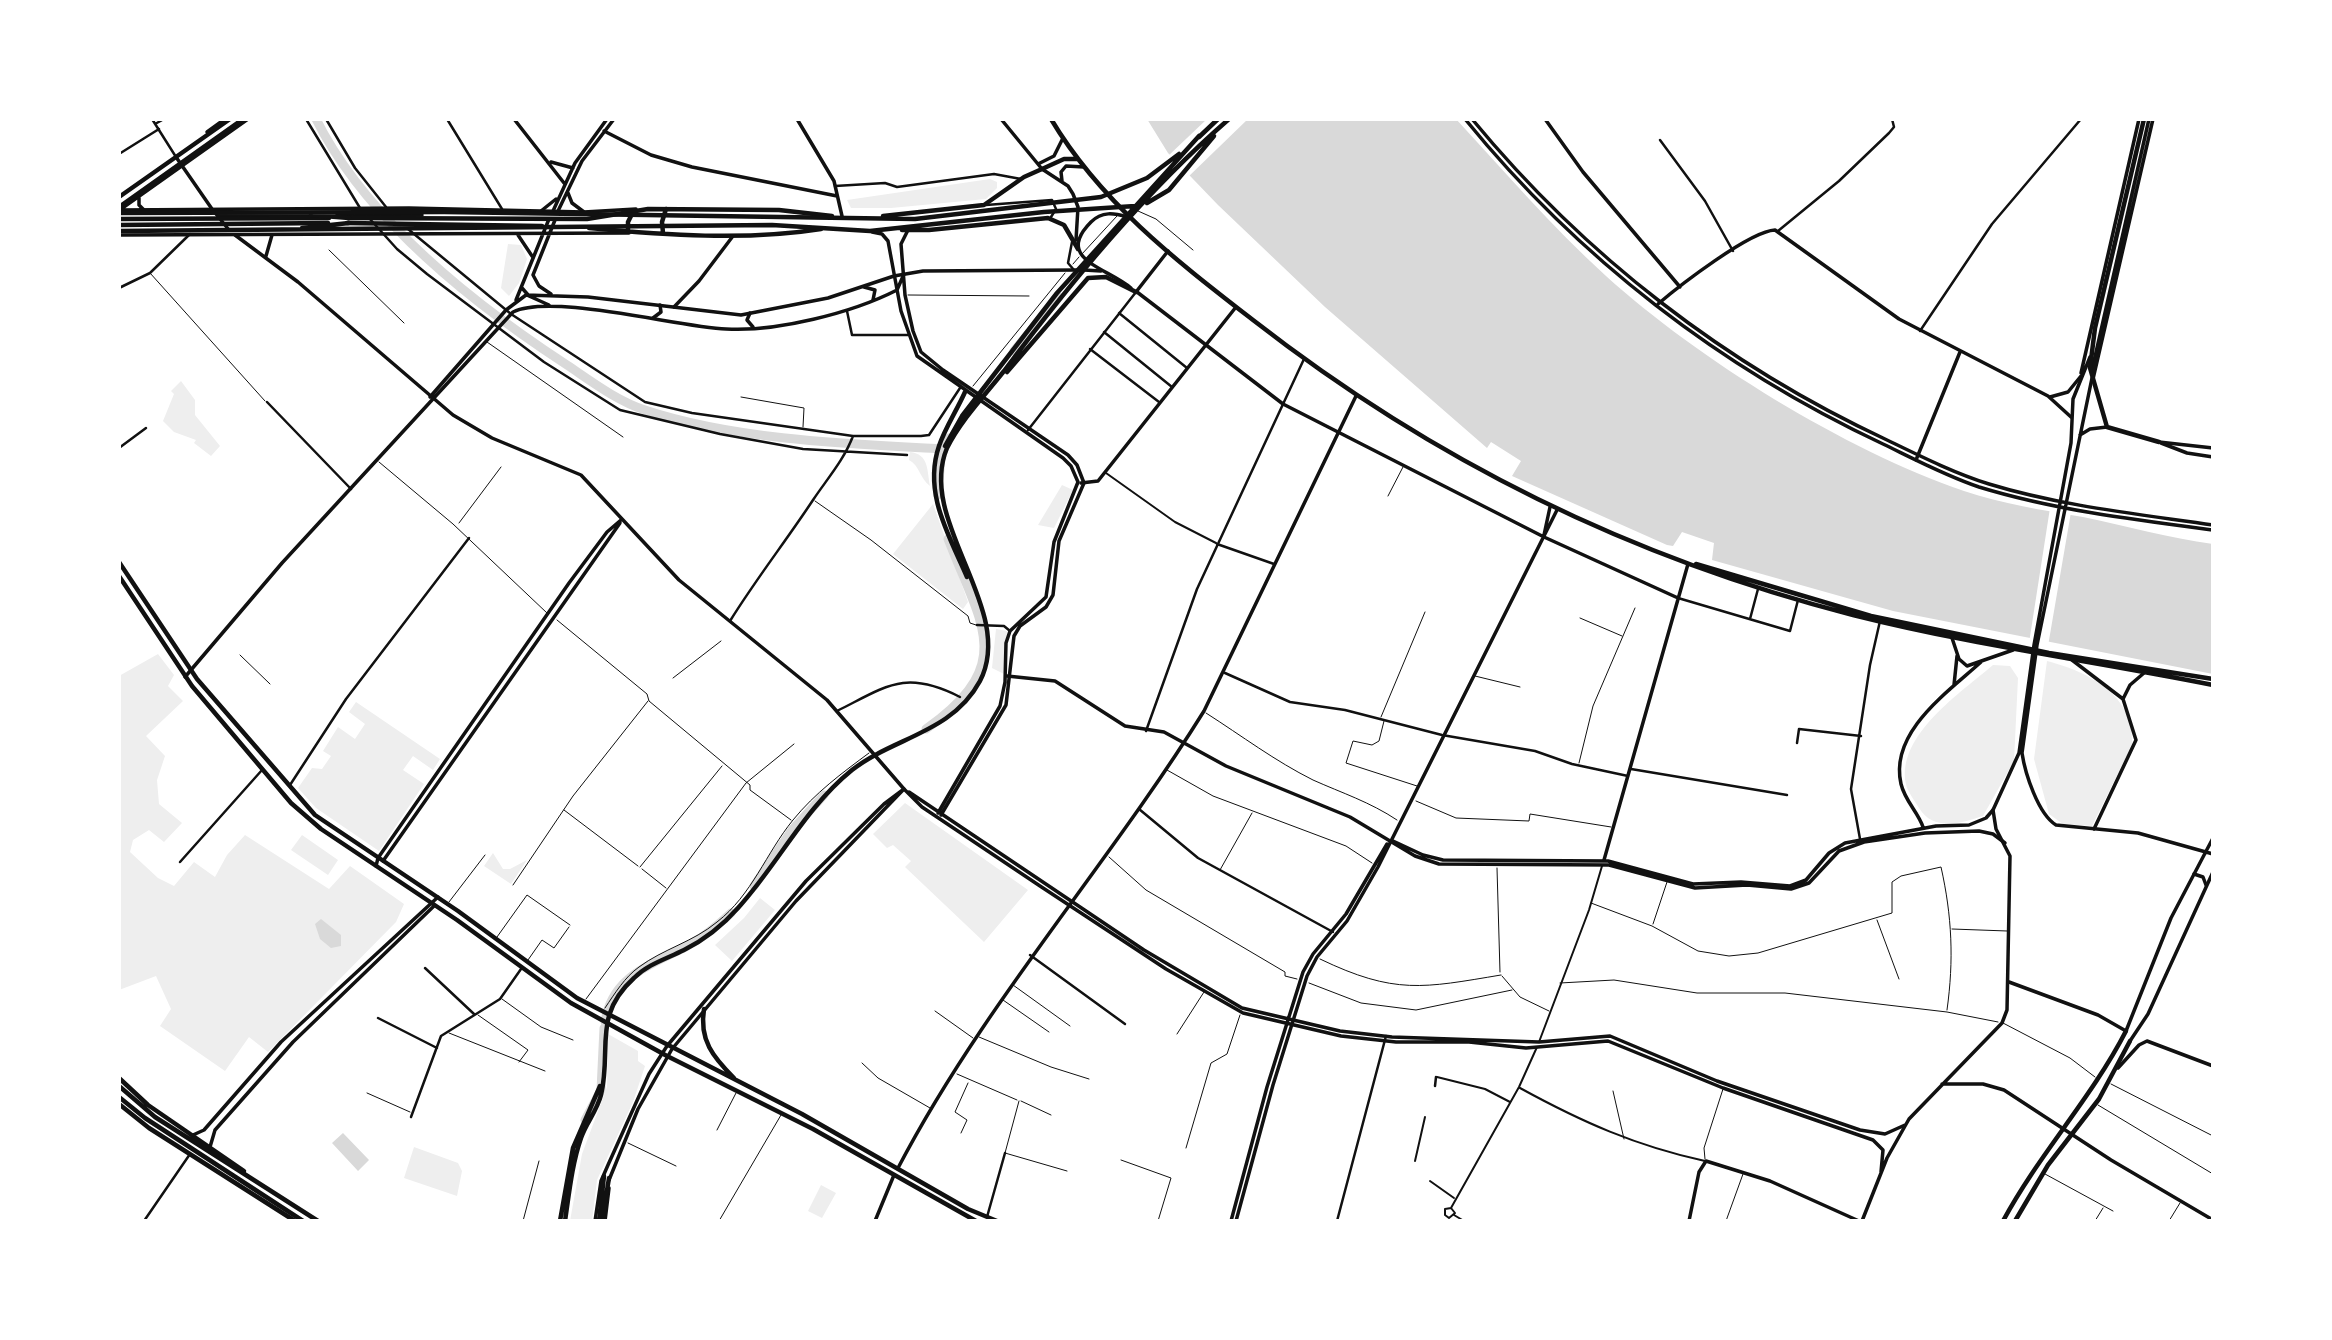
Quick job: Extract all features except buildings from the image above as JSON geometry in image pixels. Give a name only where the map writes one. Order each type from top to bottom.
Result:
[{"type":"main road","points":[[119,198],[228,119]]},
{"type":"main road","points":[[119,198],[228,119]]},
{"type":"main road","points":[[119,210],[245,119]]},
{"type":"main road","points":[[119,210],[245,119]]},
{"type":"main road","points":[[514,119],[564,183]]},
{"type":"main road","points":[[553,294],[539,286],[533,275],[564,183],[607,119]]},
{"type":"main road","points":[[552,219],[578,168],[614,119]]},
{"type":"main road","points":[[797,119],[827,167],[842,216]]},
{"type":"main road","points":[[1001,119],[1040,167],[1068,186],[1078,207],[1075,237],[1078,249]]},
{"type":"main road","points":[[1051,119],[1084,167],[1127,217],[1236,307],[1356,396],[1501,483],[1550,507],[1631,543],[1798,600],[2013,650],[2213,685]]},
{"type":"main road","points":[[119,210],[444,212],[728,218],[842,216],[915,219],[1076,202],[1111,194],[1152,175],[1218,119]]},
{"type":"main road","points":[[985,402],[1103,251],[1205,141],[1230,119]]},
{"type":"main road","points":[[119,233],[734,234],[826,229],[894,229],[1008,215],[1147,203],[1168,190],[1230,119]]},
{"type":"main road","points":[[1465,119],[1559,220],[1658,304],[1776,383],[1841,419],[1917,458],[1979,481],[2062,503],[2213,530]]},
{"type":"main road","points":[[1472,119],[1562,217],[1658,304]]},
{"type":"main road","points":[[1555,119],[1546,121],[1578,167],[1680,286]]},
{"type":"main road","points":[[2048,396],[2068,392],[2089,360],[2146,119]]},
{"type":"main road","points":[[2072,454],[2073,399],[2146,119]]},
{"type":"main road","points":[[1668,879],[1701,884],[1741,881],[1796,885],[1810,877],[1835,848],[1860,839],[1969,825],[1986,818],[1993,810],[2018,757],[2034,645],[2072,454],[2092,382],[2146,119]]},
{"type":"main road","points":[[604,131],[651,155],[692,167],[836,196]]},
{"type":"main road","points":[[563,1221],[573,1148],[600,1086],[602,1034],[615,999],[643,970],[696,943],[730,916],[755,888],[799,825],[846,775],[875,755],[929,730],[965,699],[980,678],[986,659],[987,637],[940,495],[940,468],[946,441],[962,416],[1057,293],[1199,136]]},
{"type":"main road","points":[[872,217],[984,205],[1054,156],[1063,138]]},
{"type":"main road","points":[[176,157],[227,228],[267,258],[431,398],[470,426],[514,450],[581,475],[679,580],[821,694],[917,803],[1205,990],[1244,1013],[1385,1038],[1538,1045],[1608,1041],[1723,1088],[1873,1140],[1883,1150],[1881,1172]]},
{"type":"main road","points":[[546,159],[561,167],[578,168]]},
{"type":"main road","points":[[1040,167],[1064,159],[1079,159]]},
{"type":"main road","points":[[1062,181],[1061,173],[1066,166],[1084,167]]},
{"type":"main road","points":[[567,191],[572,203],[584,212]]},
{"type":"main road","points":[[541,211],[559,195]]},
{"type":"main road","points":[[139,198],[139,205],[144,210]]},
{"type":"main road","points":[[119,210],[428,208],[584,212],[666,209],[779,210],[832,216]]},
{"type":"main road","points":[[413,235],[428,208]]},
{"type":"main road","points":[[196,209],[216,216],[422,215]]},
{"type":"main road","points":[[196,209],[199,226],[197,234]]},
{"type":"main road","points":[[119,219],[535,222],[612,217],[636,209]]},
{"type":"main road","points":[[629,233],[628,222],[636,209]]},
{"type":"main road","points":[[663,233],[662,222],[666,209]]},
{"type":"main road","points":[[282,212],[349,221]]},
{"type":"main road","points":[[1078,249],[1078,237],[1095,218],[1107,213],[1127,217]]},
{"type":"main road","points":[[465,221],[506,218],[549,227],[629,233]]},
{"type":"main road","points":[[894,229],[907,231],[1048,218],[1060,222],[1087,261],[1111,273],[1283,404],[1340,430],[1544,537],[1678,598]]},
{"type":"main road","points":[[119,225],[349,221]]},
{"type":"main road","points":[[273,233],[349,221]]},
{"type":"main road","points":[[119,233],[235,234],[727,225],[801,225],[826,229]]},
{"type":"main road","points":[[212,234],[227,228],[377,227],[398,228],[413,235]]},
{"type":"main road","points":[[185,677],[274,573],[508,312],[522,288],[542,234],[549,227]]},
{"type":"main road","points":[[912,227],[901,244],[905,295],[921,352],[965,389]]},
{"type":"main road","points":[[1658,304],[1733,251],[1772,230],[1778,231],[1881,307],[1920,331],[2048,396],[2071,417]]},
{"type":"main road","points":[[870,231],[882,234],[888,241],[908,335],[921,360],[1073,460],[1084,483],[1059,541],[1053,595],[1046,607],[1016,631],[1000,706],[937,817]]},
{"type":"main road","points":[[267,258],[266,251],[273,233]]},
{"type":"main road","points":[[674,307],[699,281],[734,234]]},
{"type":"main road","points":[[518,235],[528,247],[532,259]]},
{"type":"main road","points":[[1136,292],[1168,251]]},
{"type":"main road","points":[[516,300],[527,295],[553,294],[729,315],[828,298],[894,275],[955,270],[1074,270],[1111,273]]},
{"type":"main road","points":[[508,312],[530,307],[553,307],[716,328],[753,327],[847,311],[897,290],[904,274]]},
{"type":"main road","points":[[563,1221],[579,1142],[601,1097],[604,1029],[623,989],[643,970],[693,945],[729,918],[752,892],[797,827],[834,787],[870,758],[935,727],[969,696],[981,679],[987,658],[986,630],[962,552],[943,508],[939,482],[941,463],[950,442],[1080,285],[1100,275],[1136,292]]},
{"type":"main road","points":[[864,287],[875,290],[872,302]]},
{"type":"main road","points":[[522,288],[527,295],[553,307]]},
{"type":"main road","points":[[653,318],[661,312],[660,305]]},
{"type":"main road","points":[[1078,482],[1096,483],[1236,307]]},
{"type":"main road","points":[[750,313],[747,320],[753,327]]},
{"type":"main road","points":[[431,398],[486,341],[496,326]]},
{"type":"main road","points":[[2095,328],[2092,382],[2107,427]]},
{"type":"main road","points":[[1917,458],[1960,352]]},
{"type":"main road","points":[[965,389],[939,445],[933,486],[939,511],[975,596]]},
{"type":"main road","points":[[875,1221],[898,1168],[954,1072],[1030,956],[1166,770],[1204,711],[1225,673],[1274,564],[1356,396]]},
{"type":"main road","points":[[2078,436],[2090,429],[2107,427],[2159,442],[2178,451],[2213,457]]},
{"type":"main road","points":[[1027,431],[1068,463],[1078,482]]},
{"type":"main road","points":[[2159,442],[2213,448]]},
{"type":"main road","points":[[1008,676],[1005,650],[1010,631],[1046,597],[1056,534],[1078,482]]},
{"type":"main road","points":[[2062,503],[2213,525]]},
{"type":"main road","points":[[1544,537],[1550,507]]},
{"type":"main road","points":[[1231,1221],[1290,1022],[1307,976],[1317,957],[1347,921],[1391,840],[1557,510]]},
{"type":"main road","points":[[376,866],[550,615],[621,520]]},
{"type":"main road","points":[[119,562],[191,671],[288,787],[315,815],[438,897],[526,962],[602,1013],[740,1083],[998,1221]]},
{"type":"main road","points":[[1603,863],[1688,564]]},
{"type":"main road","points":[[119,576],[185,677],[307,818],[522,968],[610,1025],[664,1055],[782,1113],[976,1221]]},
{"type":"main road","points":[[1758,587],[1924,628],[2049,653],[2213,679]]},
{"type":"main road","points":[[1951,636],[1961,662],[1967,666],[2013,650]]},
{"type":"main road","points":[[1954,685],[1958,654]]},
{"type":"main road","points":[[2072,660],[2123,699],[2136,740],[2094,829]]},
{"type":"main road","points":[[1924,830],[1905,795],[1900,774],[1903,758],[1916,725],[1954,685],[1981,662]]},
{"type":"main road","points":[[2123,699],[2130,685],[2144,673]]},
{"type":"main road","points":[[1008,676],[1055,681],[1125,726],[1164,732],[1226,766],[1350,817],[1415,856],[1439,864],[1603,863]]},
{"type":"main road","points":[[2024,727],[2024,763],[2046,816],[2063,827],[2148,835],[2204,854],[2213,854]]},
{"type":"main road","points":[[904,789],[1070,903]]},
{"type":"main road","points":[[669,1048],[806,891],[904,789]]},
{"type":"main road","points":[[600,1221],[606,1177],[631,1112],[664,1055],[800,888],[867,819],[904,789]]},
{"type":"main road","points":[[1691,1221],[1699,1172],[1706,1161],[1743,1171],[1861,1221],[1881,1172],[1905,1125],[2002,1023],[2008,1004],[2010,856],[2006,843],[1996,829],[1993,810]]},
{"type":"main road","points":[[1391,840],[1443,860],[1603,863],[1695,888],[1747,886],[1794,889],[1812,881],[1828,860],[1845,848],[1874,840],[1924,830],[1989,832],[2006,843]]},
{"type":"main road","points":[[2003,1221],[2031,1171],[2098,1082],[2126,1031],[2153,959],[2213,838]]},
{"type":"main road","points":[[1236,1221],[1300,980],[1313,954],[1333,932],[1391,840]]},
{"type":"main road","points":[[2015,1221],[2043,1173],[2109,1083],[2130,1041],[2148,1014],[2213,872]]},
{"type":"main road","points":[[2192,876],[2201,875],[2206,885]]},
{"type":"main road","points":[[211,1147],[214,1131],[291,1044],[438,897]]},
{"type":"main road","points":[[193,1135],[207,1126],[281,1042],[433,904]]},
{"type":"main road","points":[[2009,982],[2098,1015],[2126,1031]]},
{"type":"main road","points":[[1205,990],[1242,1008],[1290,1022]]},
{"type":"main road","points":[[704,1009],[702,1027],[707,1045],[740,1083]]},
{"type":"main road","points":[[1538,1045],[1610,1036],[1717,1081],[1860,1130],[1885,1134],[1905,1125]]},
{"type":"main road","points":[[2114,1072],[2139,1045],[2147,1041],[2213,1066]]},
{"type":"main road","points":[[281,1042],[291,1044]]},
{"type":"main road","points":[[606,1177],[664,1055]]},
{"type":"main road","points":[[119,1078],[148,1105],[250,1176]]},
{"type":"main road","points":[[1942,1084],[1983,1084],[2004,1090],[2180,1203],[2213,1220]]},
{"type":"main road","points":[[119,1086],[155,1117],[318,1221]]},
{"type":"main road","points":[[119,1097],[145,1118],[303,1221]]},
{"type":"main road","points":[[119,1104],[190,1154],[295,1221]]},
{"type":"main road","points":[[207,1126],[214,1131]]},
{"type":"street","points":[[152,119],[176,157]]},
{"type":"street","points":[[155,124],[164,119]]},
{"type":"street","points":[[306,119],[360,208],[397,249],[544,362],[620,410],[755,441],[847,452],[907,455]]},
{"type":"street","points":[[326,119],[355,168],[413,235],[508,312],[645,402],[692,413],[852,437],[929,435],[965,389]]},
{"type":"street","points":[[447,119],[506,218]]},
{"type":"street","points":[[1778,231],[1839,181],[1889,133],[1894,127],[1892,119]]},
{"type":"street","points":[[1920,331],[1992,224],[2081,119]]},
{"type":"street","points":[[119,154],[159,129]]},
{"type":"street","points":[[1660,140],[1705,201],[1733,251]]},
{"type":"street","points":[[835,187],[885,183],[897,187],[994,174],[1021,178]]},
{"type":"street","points":[[984,205],[1052,200],[1055,202],[1056,213],[1048,218]]},
{"type":"street","points":[[119,288],[150,273],[190,234]]},
{"type":"street","points":[[1072,238],[1068,263],[1074,270]]},
{"type":"street","points":[[1027,431],[1136,292]]},
{"type":"street","points":[[847,311],[852,335],[908,335]]},
{"type":"street","points":[[1119,312],[1187,368]]},
{"type":"street","points":[[1104,332],[1172,387]]},
{"type":"street","points":[[1090,349],[1159,402]]},
{"type":"street","points":[[1146,731],[1217,544],[1304,359]]},
{"type":"street","points":[[267,402],[351,489]]},
{"type":"street","points":[[119,448],[146,428]]},
{"type":"street","points":[[730,621],[847,452],[852,437]]},
{"type":"street","points":[[1105,472],[1175,522],[1217,544],[1274,564]]},
{"type":"street","points":[[288,787],[346,699],[469,538]]},
{"type":"street","points":[[1750,621],[1758,587]]},
{"type":"street","points":[[1678,598],[1790,631],[1798,600]]},
{"type":"street","points":[[1860,839],[1851,789],[1870,665],[1880,621]]},
{"type":"street","points":[[976,625],[1004,626],[1010,631]]},
{"type":"street","points":[[1225,673],[1278,698],[1442,735],[1535,751],[1578,765],[1628,776]]},
{"type":"street","points":[[837,711],[898,682],[930,684],[960,697]]},
{"type":"street","points":[[1797,743],[1799,729],[1861,736]]},
{"type":"street","points":[[1630,769],[1787,795]]},
{"type":"street","points":[[180,862],[263,770]]},
{"type":"street","points":[[1138,808],[1198,858],[1333,932]]},
{"type":"street","points":[[1464,1221],[1454,1215],[1451,1208],[1519,1087],[1538,1045],[1591,903],[1603,863]]},
{"type":"street","points":[[1030,956],[1125,1024]]},
{"type":"street","points":[[425,968],[475,1014]]},
{"type":"street","points":[[411,1115],[441,1036],[501,997],[522,968]]},
{"type":"street","points":[[378,1018],[437,1048]]},
{"type":"street","points":[[1337,1221],[1385,1038]]},
{"type":"street","points":[[1435,1086],[1436,1077],[1485,1088],[1510,1102]]},
{"type":"street","points":[[1519,1087],[1583,1123],[1624,1139],[1706,1161]]},
{"type":"street","points":[[1415,1161],[1425,1117]]},
{"type":"street","points":[[987,1217],[1005,1153]]},
{"type":"street","points":[[144,1221],[190,1154]]},
{"type":"street","points":[[1430,1181],[1455,1198]]},
{"type":"street","points":[[1446,1217],[1445,1209],[1451,1208]]},
{"type":"street","points":[[1443,1221],[1454,1215]]},
{"type":"lane","points":[[965,389],[989,367],[1056,282],[1119,215],[1136,211],[1151,215],[1193,250]]},
{"type":"lane","points":[[329,250],[404,323]]},
{"type":"lane","points":[[150,273],[267,402]]},
{"type":"lane","points":[[905,295],[1029,296]]},
{"type":"lane","points":[[486,341],[623,437]]},
{"type":"lane","points":[[741,397],[804,408],[803,429]]},
{"type":"lane","points":[[377,460],[469,538],[550,615],[647,694],[649,701],[746,783],[750,790],[792,821]]},
{"type":"lane","points":[[1388,496],[1405,465]]},
{"type":"lane","points":[[459,523],[501,467]]},
{"type":"lane","points":[[813,500],[871,540],[968,616],[970,623],[976,625]]},
{"type":"lane","points":[[1578,765],[1593,706],[1635,608]]},
{"type":"lane","points":[[1417,786],[1346,763],[1353,741],[1372,745],[1379,741],[1382,720],[1425,612]]},
{"type":"lane","points":[[1580,618],[1624,637]]},
{"type":"lane","points":[[673,678],[721,641]]},
{"type":"lane","points":[[240,655],[270,684]]},
{"type":"lane","points":[[1472,676],[1520,687]]},
{"type":"lane","points":[[513,885],[564,810],[649,701]]},
{"type":"lane","points":[[1204,711],[1252,745],[1314,780],[1350,793],[1399,821]]},
{"type":"lane","points":[[584,1002],[746,783],[794,744]]},
{"type":"lane","points":[[602,1013],[624,981],[639,966],[680,947],[720,920],[748,890],[792,821],[824,788],[871,752]]},
{"type":"lane","points":[[640,867],[724,764]]},
{"type":"lane","points":[[1166,770],[1213,796],[1346,845],[1374,864]]},
{"type":"lane","points":[[1410,798],[1456,818],[1529,821],[1530,814],[1614,827]]},
{"type":"lane","points":[[564,810],[667,889]]},
{"type":"lane","points":[[1220,870],[1253,811]]},
{"type":"lane","points":[[1105,853],[1146,890],[1285,972],[1285,976],[1300,980]]},
{"type":"lane","points":[[448,904],[485,855]]},
{"type":"lane","points":[[1496,864],[1501,975],[1512,990],[1528,1002],[1549,1011]]},
{"type":"lane","points":[[1591,903],[1652,926],[1698,951],[1729,956],[1758,953],[1892,913],[1892,882],[1901,876],[1941,867],[1952,929],[1953,959],[1947,1012]]},
{"type":"lane","points":[[1652,926],[1668,879]]},
{"type":"lane","points":[[496,939],[527,895],[570,925]]},
{"type":"lane","points":[[1876,918],[1899,979]]},
{"type":"lane","points":[[526,962],[542,940],[554,948],[575,919]]},
{"type":"lane","points":[[1952,929],[2009,931]]},
{"type":"lane","points":[[1317,957],[1358,977],[1418,987],[1441,986],[1501,975]]},
{"type":"lane","points":[[1560,983],[1614,980],[1697,993],[1785,993],[1947,1012],[2002,1023],[2070,1058],[2098,1082]]},
{"type":"lane","points":[[1309,983],[1361,1003],[1416,1010],[1512,990]]},
{"type":"lane","points":[[1012,984],[1070,1026]]},
{"type":"lane","points":[[1177,1034],[1205,990]]},
{"type":"lane","points":[[501,997],[549,1030],[573,1040]]},
{"type":"lane","points":[[1002,999],[1049,1032]]},
{"type":"lane","points":[[935,1012],[976,1038],[1089,1079]]},
{"type":"lane","points":[[1186,1148],[1212,1063],[1227,1054],[1238,1017],[1244,1013]]},
{"type":"lane","points":[[475,1014],[528,1050],[519,1062]]},
{"type":"lane","points":[[447,1032],[545,1071]]},
{"type":"lane","points":[[862,1063],[878,1078],[932,1109]]},
{"type":"lane","points":[[954,1072],[1051,1115]]},
{"type":"lane","points":[[961,1133],[967,1120],[955,1112],[970,1081]]},
{"type":"lane","points":[[2109,1083],[2213,1136]]},
{"type":"lane","points":[[1706,1161],[1704,1148],[1723,1088]]},
{"type":"lane","points":[[717,1130],[737,1091]]},
{"type":"lane","points":[[1613,1091],[1624,1139]]},
{"type":"lane","points":[[367,1093],[411,1115]]},
{"type":"lane","points":[[1019,1101],[1005,1153],[1067,1171]]},
{"type":"lane","points":[[2096,1104],[2213,1174]]},
{"type":"lane","points":[[719,1221],[782,1113]]},
{"type":"lane","points":[[624,1141],[676,1166]]},
{"type":"lane","points":[[1121,1160],[1171,1178],[1158,1221]]},
{"type":"lane","points":[[523,1221],[539,1161]]},
{"type":"lane","points":[[564,1171],[577,1173]]},
{"type":"lane","points":[[1726,1221],[1743,1171]]},
{"type":"lane","points":[[2043,1173],[2113,1211]]},
{"type":"lane","points":[[2169,1221],[2180,1203]]},
{"type":"lane","points":[[2095,1221],[2104,1206]]},
{"type":"shaded area","points":[[1147,119],[1456,119],[1567,238],[1643,308],[1729,370],[1823,427],[1918,473],[1978,496],[2213,544],[2213,674],[1893,611],[1712,560],[1714,543],[1682,532],[1673,546],[1667,545],[1512,476],[1521,461],[1491,442],[1487,448],[1325,307],[1218,205],[1168,153]]},
{"type":"shaded area","points":[[990,179],[997,182],[997,188],[986,199],[891,208],[851,208],[847,200]]},
{"type":"shaded area","points":[[508,244],[521,245],[527,259],[519,283],[509,296],[501,288]]},
{"type":"shaded area","points":[[181,381],[195,400],[195,415],[220,446],[211,456],[194,443],[196,440],[174,432],[163,421],[174,394],[171,391]]},
{"type":"shaded area","points":[[910,452],[924,459],[930,486],[909,460]]},
{"type":"shaded area","points":[[1062,485],[1073,490],[1054,528],[1038,525]]},
{"type":"shaded area","points":[[933,504],[968,602],[963,609],[893,554]]},
{"type":"shaded area","points":[[996,629],[1007,631],[1004,674],[992,668]]},
{"type":"shaded area","points":[[158,654],[174,675],[168,686],[183,701],[146,736],[165,756],[157,780],[159,804],[182,823],[164,842],[149,830],[133,840],[130,852],[158,878],[174,886],[194,862],[215,877],[227,855],[245,835],[329,889],[350,866],[404,904],[396,922],[268,1052],[249,1037],[225,1071],[160,1026],[171,1009],[156,976],[119,990],[119,676]]},
{"type":"shaded area","points":[[2047,661],[2078,672],[2106,688],[2126,712],[2131,727],[2132,745],[2092,826],[2063,824],[2049,814],[2034,759]]},
{"type":"shaded area","points":[[1993,665],[2010,666],[2018,678],[2014,761],[1983,816],[1948,824],[1940,823],[1925,816],[1909,793],[1906,766],[1911,749],[1934,716]]},
{"type":"shaded area","points":[[356,702],[440,759],[433,770],[413,756],[403,770],[424,784],[379,851],[316,808],[298,788],[312,768],[322,769],[331,756],[323,751],[338,727],[355,739],[365,724],[349,712]]},
{"type":"shaded area","points":[[905,803],[1028,890],[984,942],[905,867],[911,861],[893,845],[887,848],[873,834]]},
{"type":"shaded area","points":[[302,835],[338,860],[328,875],[291,850]]},
{"type":"shaded area","points":[[493,853],[503,869],[510,869],[527,860],[511,884],[484,866]]},
{"type":"shaded area","points":[[760,898],[775,910],[732,961],[715,945],[744,918]]},
{"type":"shaded area","points":[[321,919],[341,935],[341,946],[331,948],[320,939],[315,924]]},
{"type":"shaded area","points":[[608,1034],[638,1051],[638,1061],[645,1066],[633,1102],[597,1180],[592,1221],[570,1221],[582,1154],[607,1087]]},
{"type":"shaded area","points":[[343,1133],[369,1160],[358,1171],[332,1143]]},
{"type":"shaded area","points":[[414,1147],[458,1163],[462,1171],[457,1196],[404,1178]]},
{"type":"shaded area","points":[[821,1185],[836,1193],[822,1218],[808,1211]]},
{"type":"pier","points":[[1207,119],[1248,119],[1187,178],[1167,157]]},
{"type":"pier","points":[[2050,508],[2071,512],[2048,646],[2029,643]]},
{"type":"waterway","points":[[316,119],[337,156],[363,191],[426,257],[496,315],[624,401],[680,420],[755,434],[944,449]]},
{"type":"waterway","points":[[1014,351],[1059,297]]},
{"type":"waterway","points":[[938,495],[941,456],[949,438]]},
{"type":"waterway","points":[[926,729],[954,706],[973,684],[982,664],[984,643],[980,621],[948,539]]},
{"type":"waterway","points":[[754,886],[792,830],[824,795]]},
{"type":"waterway","points":[[605,1022],[609,1006],[625,982],[648,966],[699,939],[731,913]]},
{"type":"waterway","points":[[585,1120],[601,1090],[604,1028]]}]
